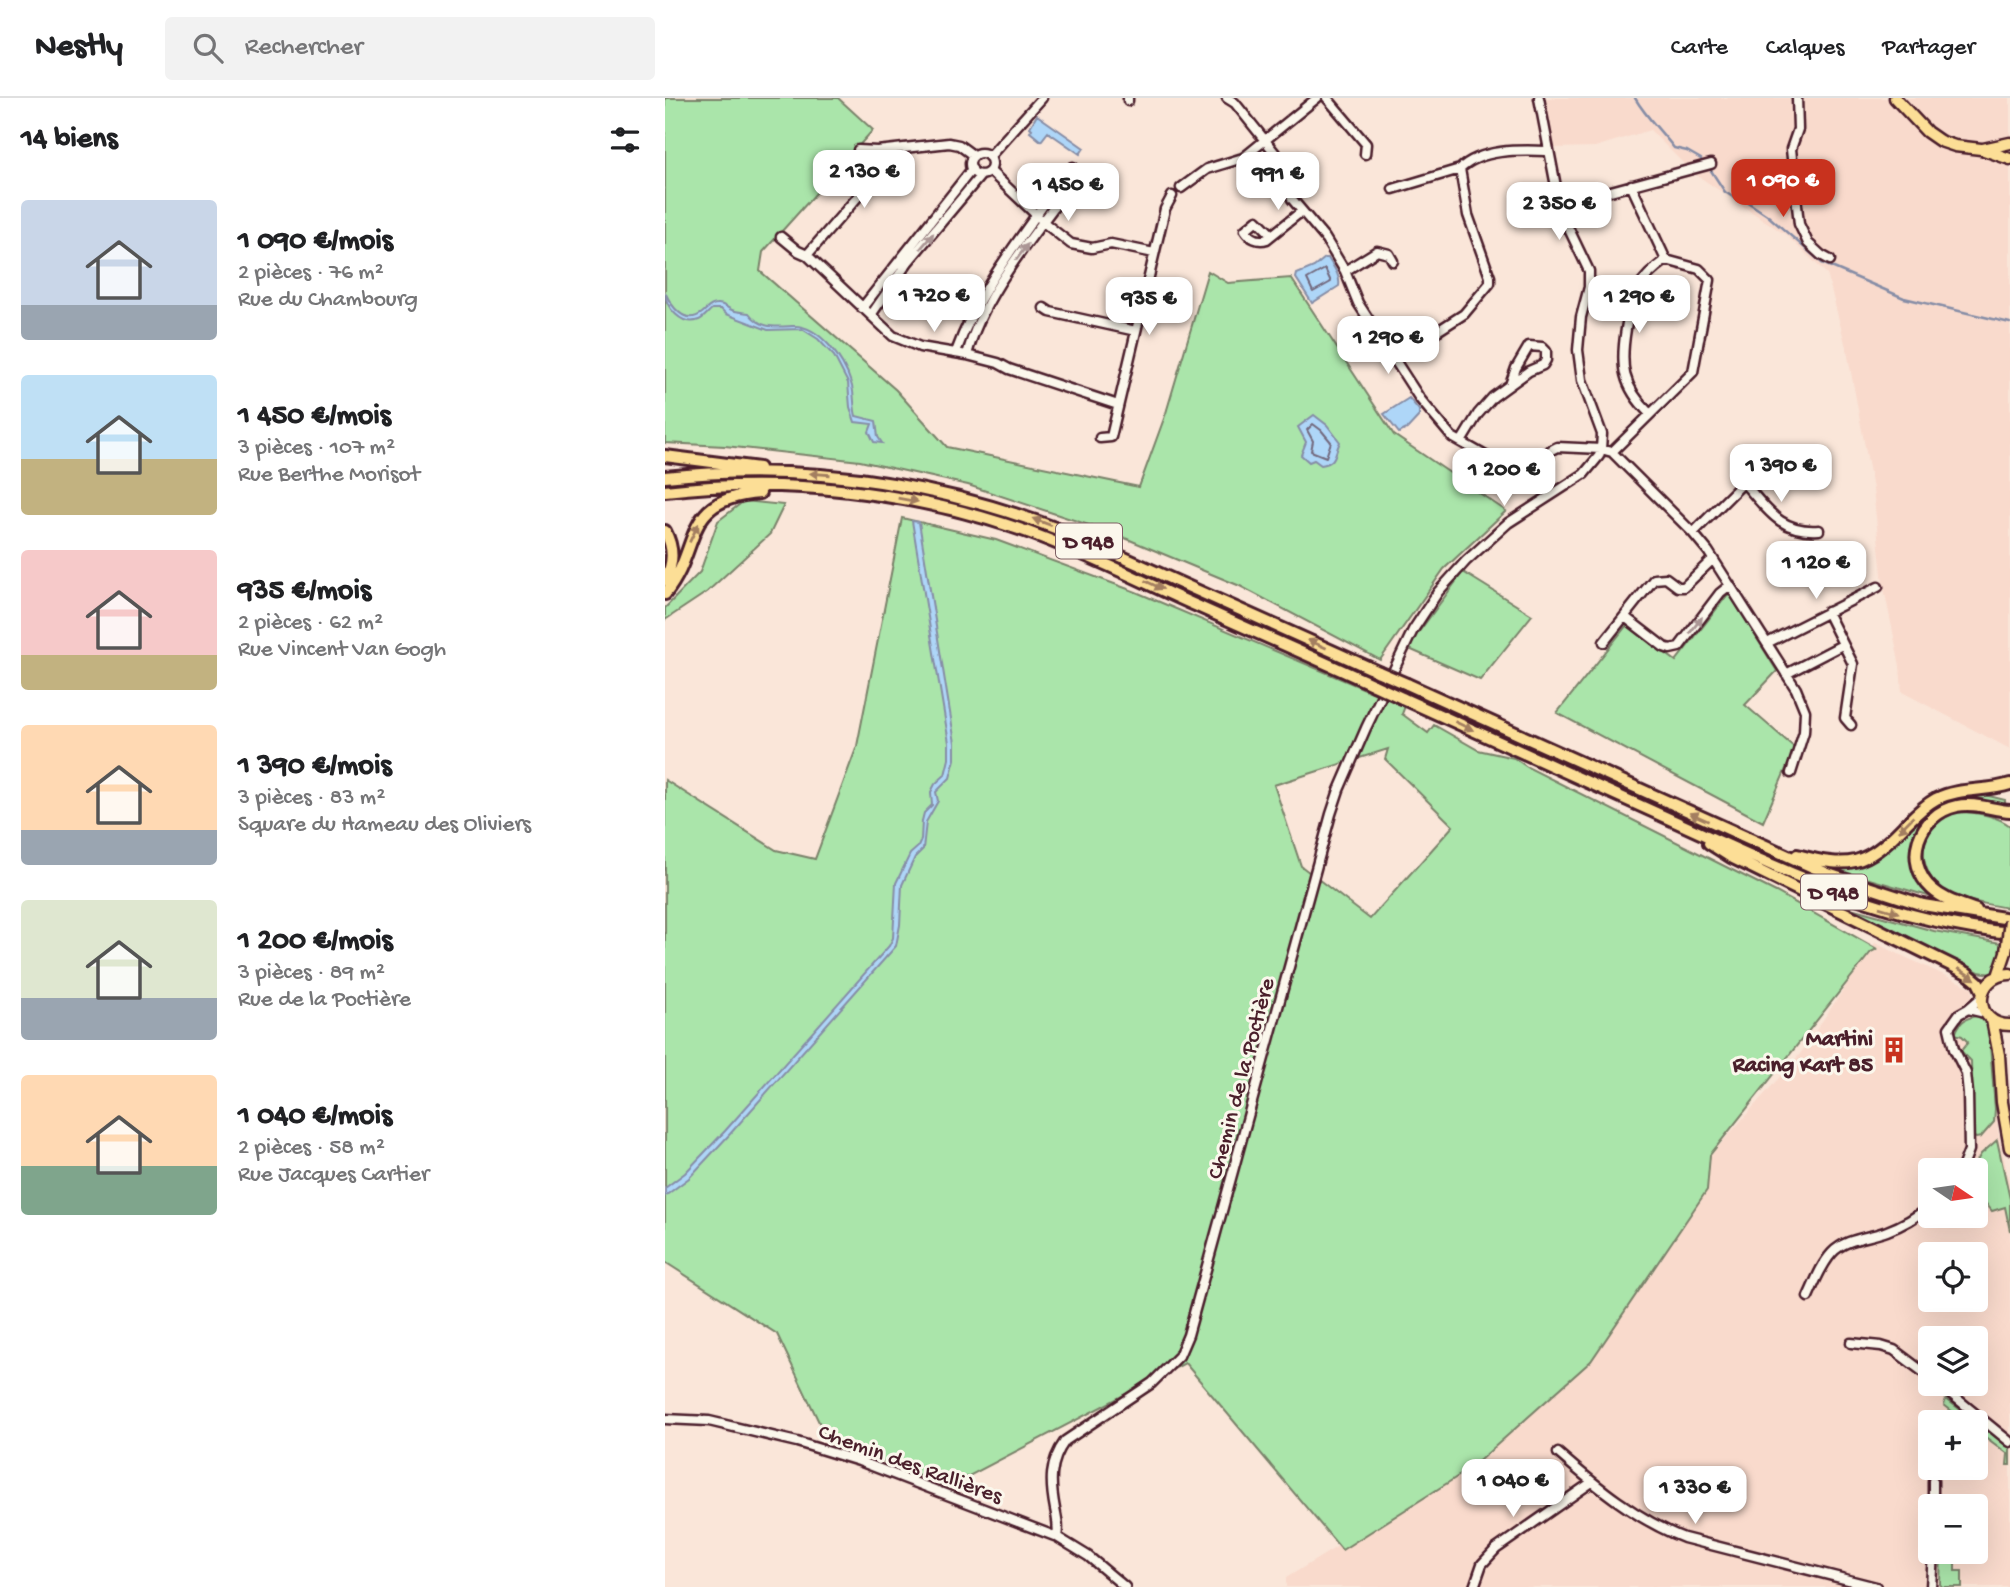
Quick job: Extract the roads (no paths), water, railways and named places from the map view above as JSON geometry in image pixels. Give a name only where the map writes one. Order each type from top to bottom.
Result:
[{"type":"highway","points":[[665,456],[743,464],[779,472]]},
{"type":"highway","name":"D 948","points":[[665,477],[721,472],[779,472],[880,481],[955,496],[1027,517],[1113,551],[1828,874],[1923,905],[2007,919]]},
{"type":"highway","name":"D 948","points":[[665,491],[738,486],[817,488],[923,503],[1024,531],[1102,561],[1777,869],[1847,897],[1937,922],[2010,933]]},
{"type":"highway","points":[[665,594],[675,580],[698,524],[716,504],[738,495],[817,488]]},
{"type":"highway","points":[[665,531],[672,552],[665,580]]},
{"type":"highway","points":[[1761,845],[1834,864],[1861,860],[1889,841],[1922,808],[1935,799],[1963,790],[1991,789],[2010,784]]},
{"type":"highway","points":[[1991,789],[2010,796]]},
{"type":"highway","points":[[2007,919],[1950,901],[1932,889],[1917,868],[1916,853],[1918,839],[1924,827],[1944,810],[1969,805],[2010,811]]},
{"type":"highway","points":[[1993,810],[2010,819]]},
{"type":"highway","points":[[1667,818],[1731,857],[1967,972],[1978,982],[1983,995]]},
{"type":"main road","points":[[1895,98],[1927,132],[1940,141],[1981,149],[2010,159]]},
{"type":"main road","points":[[1981,149],[2010,143]]},
{"type":"main road","points":[[1998,976],[2006,952],[2007,919]]},
{"type":"main road","points":[[2010,974],[1998,976],[1989,982],[1983,995],[1999,1055],[2003,1110],[2010,1148]]},
{"type":"main road","points":[[1989,1017],[2001,1025],[2010,1026],[2003,1038],[1999,1055]]},
{"type":"street","points":[[989,157],[1042,98]]},
{"type":"street","points":[[1227,98],[1235,103],[1283,163],[1292,199],[1325,239],[1345,271],[1358,303],[1420,400],[1448,433],[1512,471],[1518,470],[1551,448],[1601,449],[1612,452],[1693,533],[1713,559],[1787,674],[1805,710],[1804,732],[1791,773]]},
{"type":"street","points":[[1181,188],[1207,169],[1243,158],[1317,98]]},
{"type":"street","points":[[1327,98],[1366,144],[1365,155]]},
{"type":"street","points":[[1539,98],[1563,214],[1589,271],[1589,287],[1581,317],[1578,351],[1582,380],[1602,434],[1601,449]]},
{"type":"street","points":[[1797,98],[1798,129],[1791,149],[1799,224],[1813,250],[1830,260]]},
{"type":"street","points":[[858,150],[886,150],[949,143],[959,145],[974,156]]},
{"type":"street","points":[[807,255],[882,169],[886,150]]},
{"type":"street","points":[[1393,188],[1460,169],[1466,163],[1496,153],[1549,151]]},
{"type":"street","points":[[867,311],[972,170],[971,162],[974,156],[980,153],[989,157],[992,163],[990,171]]},
{"type":"street","points":[[1563,214],[1607,192],[1711,164]]},
{"type":"street","points":[[956,352],[981,295],[1036,213],[1073,167],[1078,174],[998,284],[983,312],[967,355]]},
{"type":"street","points":[[1394,359],[1464,314],[1490,284],[1468,215],[1460,169]]},
{"type":"street","points":[[972,170],[981,175]]},
{"type":"street","points":[[867,311],[981,175],[990,171]]},
{"type":"street","points":[[990,171],[1071,244],[1092,248],[1111,244],[1154,253]]},
{"type":"street","points":[[1612,452],[1693,372],[1710,280],[1699,269],[1666,260],[1631,185]]},
{"type":"street","points":[[1100,438],[1111,437],[1164,209],[1172,196]]},
{"type":"street","points":[[1272,235],[1302,211]]},
{"type":"street","points":[[781,237],[807,255],[893,336],[902,341],[967,355],[1118,405]]},
{"type":"street","points":[[1345,271],[1377,251],[1389,254],[1393,261]]},
{"type":"street","points":[[1650,414],[1630,390],[1621,358],[1630,303],[1650,271],[1666,260]]},
{"type":"street","points":[[1044,308],[1050,312],[1136,331]]},
{"type":"street","points":[[1461,442],[1478,414],[1493,397],[1510,385],[1529,371],[1543,365],[1546,351],[1542,347],[1529,346],[1510,385]]},
{"type":"street","name":"Chemin de la Poctière","points":[[1057,1537],[1058,1523],[1051,1476],[1057,1453],[1065,1441],[1152,1383],[1178,1356],[1188,1335],[1339,790],[1413,630],[1438,592],[1466,561],[1508,523],[1584,474],[1599,456],[1601,449]]},
{"type":"street","points":[[1693,533],[1759,467]]},
{"type":"street","points":[[1744,483],[1778,522],[1808,531],[1819,530]]},
{"type":"street","points":[[1604,642],[1654,579],[1666,578],[1678,587],[1684,587],[1713,559]]},
{"type":"street","points":[[1625,617],[1664,647],[1679,647],[1720,593],[1730,585]]},
{"type":"street","points":[[1767,643],[1878,587]]},
{"type":"street","points":[[1827,612],[1853,664],[1846,718],[1851,725]]},
{"type":"street","points":[[1787,674],[1842,645]]},
{"type":"street","points":[[1966,1158],[1969,1150],[1966,1073],[1954,1049],[1949,1028],[1959,1014],[1983,995]]},
{"type":"street","points":[[1968,1009],[1989,1017]]},
{"type":"street","points":[[1808,1297],[1823,1264],[1837,1249],[1853,1241],[1887,1231],[1918,1215]]},
{"type":"street","points":[[1851,1343],[1893,1350],[1918,1368]]},
{"type":"street","points":[[1954,1396],[2010,1442]]},
{"type":"street","name":"Chemin des Rallières","points":[[665,1419],[709,1421],[828,1451],[1057,1537],[1088,1556],[1125,1587]]},
{"type":"street","points":[[1558,1453],[1592,1482],[1659,1528],[1684,1538],[1838,1583],[1876,1587]]},
{"type":"street","points":[[1933,1481],[1933,1494]]},
{"type":"street","points":[[1474,1587],[1482,1564],[1496,1549],[1592,1482]]},
{"type":"street","points":[[1931,1587],[1932,1564]]},
{"type":"water","points":[[1037,115],[1084,148],[1080,154],[1048,132],[1041,141],[1030,132]]},
{"type":"water","points":[[1328,258],[1336,271],[1339,286],[1312,303],[1296,278],[1297,274],[1314,267]]},
{"type":"water","points":[[665,292],[671,303],[684,316],[696,316],[710,306],[719,304],[734,311],[749,313],[763,324],[774,327],[802,327],[821,337],[837,355],[848,374],[856,416],[876,421],[878,437],[882,443],[874,442],[869,432],[872,424],[855,422],[850,407],[848,383],[834,356],[818,339],[802,329],[768,330],[726,314],[721,309],[712,309],[699,320],[687,321],[671,309]]},
{"type":"water","points":[[1409,398],[1419,410],[1419,416],[1407,429],[1399,433],[1384,414]]},
{"type":"water","points":[[1314,415],[1327,425],[1340,442],[1332,460],[1321,465],[1314,460],[1309,462],[1301,455],[1306,442],[1298,427]]},
{"type":"water","points":[[912,521],[919,522],[955,743],[955,759],[950,778],[936,792],[938,801],[926,822],[923,849],[915,857],[902,885],[896,946],[730,1134],[689,1178],[665,1196],[665,1188],[685,1173],[725,1131],[889,946],[893,938],[896,883],[910,854],[921,840],[924,813],[932,805],[931,792],[945,775],[949,759],[949,743]]},
{"type":"waterway","points":[[1635,98],[1674,148],[1687,151],[1701,159]]},
{"type":"waterway","points":[[1710,169],[1725,192],[1736,199],[1743,199],[1767,215],[1822,263],[1904,298],[2010,323]]},
{"type":"place","name":"Martini Racing Kart 85","points":[[1894,1050]]}]
